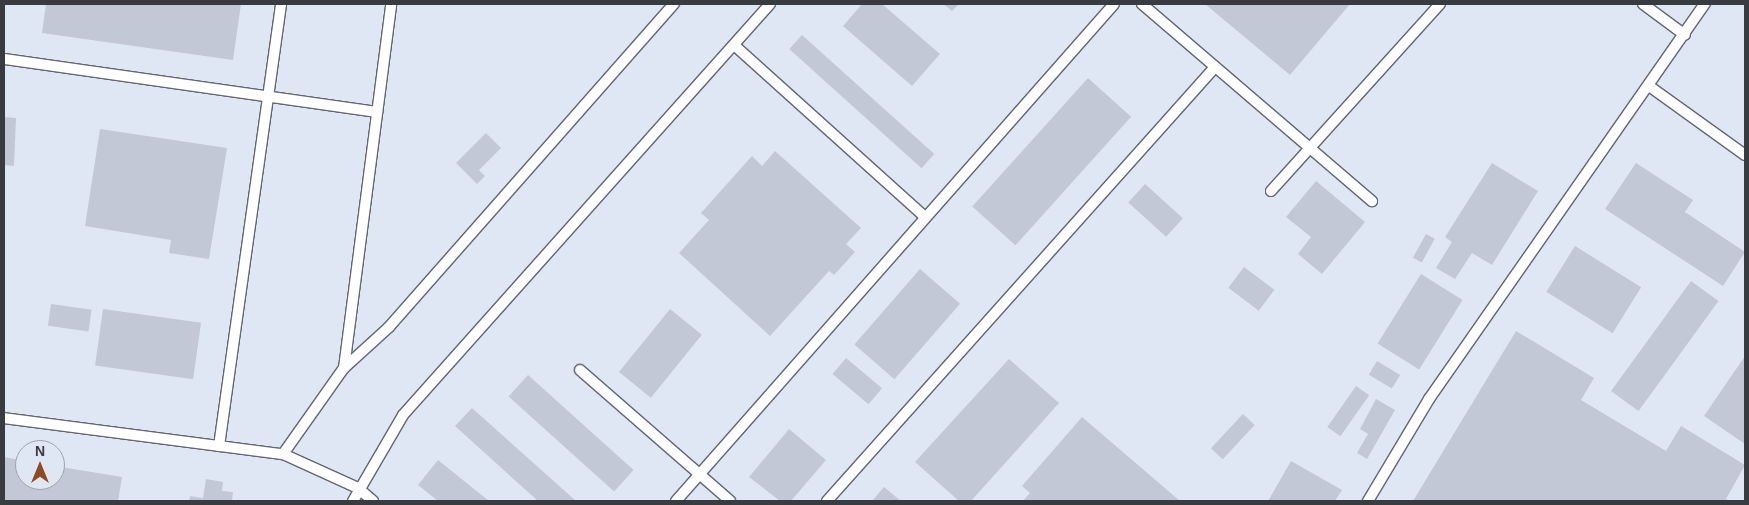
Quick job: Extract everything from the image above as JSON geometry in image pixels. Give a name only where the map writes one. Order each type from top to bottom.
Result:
[{"type":"lane","points":[[219,446],[281,4]]},
{"type":"lane","points":[[344,368],[390,4]]},
{"type":"lane","points":[[283,454],[344,368],[389,327],[674,4]]},
{"type":"lane","points":[[353,501],[358,488],[403,415],[770,4]]},
{"type":"lane","points":[[676,501],[924,216],[1114,4]]},
{"type":"lane","points":[[1142,4],[1372,201]]},
{"type":"lane","points":[[1272,191],[1440,4]]},
{"type":"lane","points":[[1644,4],[1685,34]]},
{"type":"lane","points":[[1368,501],[1428,400],[1705,4]]},
{"type":"lane","points":[[734,45],[924,216]]},
{"type":"lane","points":[[4,59],[377,112]]},
{"type":"lane","points":[[827,501],[1215,67]]},
{"type":"lane","points":[[1649,86],[1745,155]]},
{"type":"lane","points":[[580,370],[730,501]]},
{"type":"lane","points":[[4,418],[283,454],[358,488],[373,501]]},
{"type":"building","points":[[46,4],[241,4],[233,60],[42,33]]},
{"type":"building","points":[[862,4],[882,4],[940,54],[912,86],[843,26]]},
{"type":"building","points":[[943,4],[959,4],[952,11]]},
{"type":"building","points":[[1205,4],[1350,4],[1290,75]]},
{"type":"building","points":[[802,35],[934,154],[922,168],[789,49]]},
{"type":"building","points":[[1088,78],[1131,117],[1015,245],[972,207]]},
{"type":"building","points":[[4,117],[16,118],[14,166],[4,165]]},
{"type":"building","points":[[100,129],[227,148],[209,259],[169,253],[171,240],[85,226]]},
{"type":"building","points":[[486,133],[501,148],[479,170],[485,176],[477,184],[456,163]]},
{"type":"building","points":[[775,151],[861,228],[846,244],[855,252],[834,275],[829,271],[770,336],[679,253],[709,220],[701,213],[752,156],[762,166]]},
{"type":"building","points":[[1492,163],[1538,191],[1492,265],[1472,253],[1455,279],[1436,268],[1452,242],[1445,237]]},
{"type":"building","points":[[1636,163],[1693,200],[1685,212],[1745,252],[1723,286],[1605,209]]},
{"type":"building","points":[[1316,181],[1365,222],[1322,274],[1298,254],[1311,237],[1286,217]]},
{"type":"building","points":[[1145,184],[1183,218],[1166,237],[1128,203]]},
{"type":"building","points":[[1426,234],[1435,239],[1422,262],[1413,258]]},
{"type":"building","points":[[1575,246],[1641,287],[1613,333],[1546,292]]},
{"type":"building","points":[[1244,267],[1274,290],[1259,311],[1228,288]]},
{"type":"building","points":[[920,269],[960,304],[894,379],[854,344]]},
{"type":"building","points":[[1421,274],[1463,300],[1419,370],[1378,344]]},
{"type":"building","points":[[1691,281],[1719,301],[1639,411],[1611,391]]},
{"type":"building","points":[[51,304],[92,310],[89,331],[48,326]]},
{"type":"building","points":[[103,309],[201,323],[193,379],[95,365]]},
{"type":"building","points":[[670,309],[702,335],[651,398],[619,372]]},
{"type":"building","points":[[1516,331],[1594,378],[1581,400],[1666,451],[1681,426],[1745,465],[1726,499],[1730,501],[1413,501]]},
{"type":"building","points":[[1745,356],[1745,444],[1704,416]]},
{"type":"building","points":[[846,358],[882,388],[869,404],[833,374]]},
{"type":"building","points":[[1009,359],[1059,403],[971,501],[959,501],[915,462]]},
{"type":"building","points":[[1377,361],[1400,375],[1392,389],[1369,375]]},
{"type":"building","points":[[528,375],[634,470],[614,492],[509,397]]},
{"type":"building","points":[[1356,386],[1369,395],[1340,436],[1327,427]]},
{"type":"building","points":[[1376,399],[1395,410],[1367,459],[1357,453],[1368,434],[1360,429]]},
{"type":"building","points":[[472,408],[576,501],[538,501],[455,426]]},
{"type":"building","points":[[1243,414],[1255,425],[1223,459],[1211,448]]},
{"type":"building","points":[[1082,417],[1180,501],[1023,501],[1030,493],[1022,486]]},
{"type":"building","points":[[789,429],[826,460],[791,501],[780,501],[749,477]]},
{"type":"building","points":[[4,457],[15,459],[15,490],[65,490],[65,468],[122,477],[118,501],[4,501]]},
{"type":"building","points":[[438,460],[489,501],[438,501],[418,485]]},
{"type":"building","points":[[1291,461],[1342,490],[1335,501],[1268,501]]},
{"type":"building","points":[[206,479],[223,482],[222,491],[233,492],[232,501],[189,501],[190,496],[203,498]]},
{"type":"building","points":[[884,487],[901,501],[872,501]]}]
